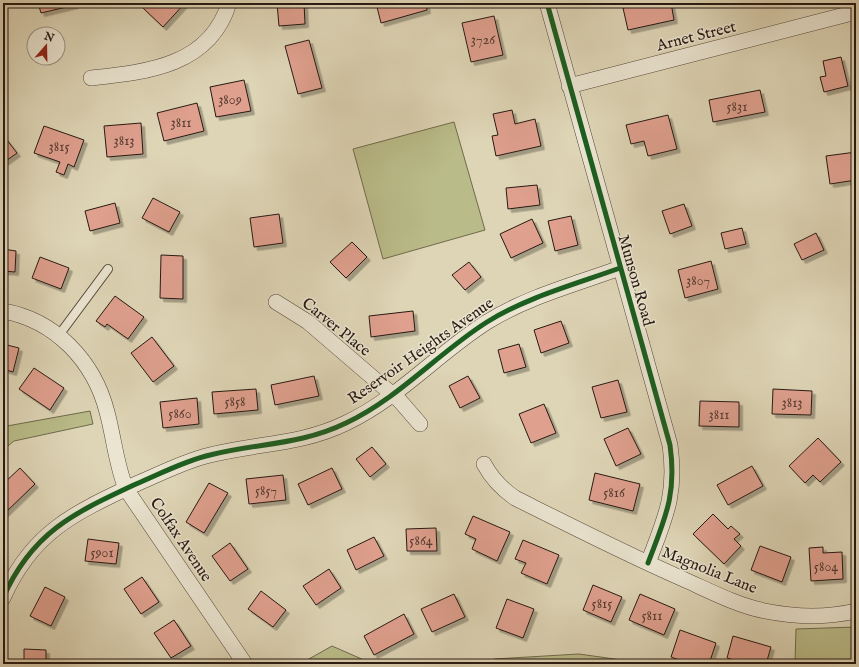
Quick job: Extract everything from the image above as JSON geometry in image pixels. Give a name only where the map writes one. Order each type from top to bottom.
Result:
[{"type":"street","points":[[91,78],[118,75],[168,65],[206,44],[224,20],[230,3]]},
{"type":"street","name":"Munson Road","points":[[547,3],[670,445],[673,467],[672,488],[668,510],[648,564]]},
{"type":"street","name":"Arnet Street","points":[[569,86],[856,12]]},
{"type":"street","name":"Reservoir Heights Avenue","points":[[3,598],[11,579],[24,559],[40,541],[69,518],[180,464],[209,455],[295,441],[322,433],[348,422],[392,395],[466,337],[504,312],[620,268]]},
{"type":"street","name":"Carver Place","points":[[276,302],[308,322],[400,401],[420,424]]},
{"type":"street","name":"Colfax Avenue","points":[[3,311],[31,319],[59,335],[76,351],[89,369],[100,389],[107,412],[119,470],[126,489],[245,664]]},
{"type":"street","name":"Magnolia Lane","points":[[484,464],[491,476],[501,488],[515,498],[648,564],[736,602],[764,611],[792,615],[819,616],[856,611]]},
{"type":"lane","points":[[59,335],[108,269]]},
{"type":"green space","points":[[454,122],[485,230],[383,259],[353,149]]},
{"type":"green space","points":[[90,411],[93,424],[14,441],[3,450],[3,422],[7,426]]},
{"type":"green space","points":[[856,627],[856,664],[795,664],[796,629]]},
{"type":"green space","points":[[332,646],[373,664],[300,664]]},
{"type":"green space","points":[[579,654],[650,664],[496,664],[494,659]]},
{"type":"building","points":[[38,3],[74,3],[75,5],[41,13]]},
{"type":"building","points":[[147,3],[185,3],[163,27],[143,8]]},
{"type":"building","points":[[277,3],[304,3],[305,24],[279,26]]},
{"type":"building","points":[[376,3],[426,3],[427,10],[381,23]]},
{"type":"building","points":[[646,3],[671,3],[674,20],[628,30],[623,8]]},
{"type":"building","points":[[494,16],[503,55],[471,62],[462,23]]},
{"type":"building","points":[[309,40],[322,88],[298,94],[285,46]]},
{"type":"building","points":[[841,57],[848,86],[824,92],[820,77],[826,76],[823,61]]},
{"type":"building","points":[[244,80],[251,111],[216,117],[210,87]]},
{"type":"building","points":[[760,90],[765,112],[713,122],[709,100]]},
{"type":"building","points":[[197,103],[204,131],[164,141],[157,113]]},
{"type":"building","points":[[512,110],[515,124],[535,119],[541,146],[496,156],[492,136],[498,135],[493,114]]},
{"type":"building","points":[[668,115],[677,149],[648,156],[644,141],[631,144],[626,125]]},
{"type":"building","points":[[141,123],[143,154],[107,157],[104,126]]},
{"type":"building","points":[[44,126],[84,140],[74,167],[68,164],[64,175],[56,172],[60,162],[34,153]]},
{"type":"building","points":[[3,135],[17,153],[3,163]]},
{"type":"building","points":[[856,152],[856,180],[830,184],[826,156]]},
{"type":"building","points":[[537,185],[540,205],[508,209],[506,188]]},
{"type":"building","points":[[153,198],[180,212],[169,232],[142,218]]},
{"type":"building","points":[[115,203],[120,223],[90,231],[85,211]]},
{"type":"building","points":[[684,204],[692,226],[670,234],[662,211]]},
{"type":"building","points":[[279,214],[283,243],[254,247],[250,218]]},
{"type":"building","points":[[571,216],[578,245],[555,251],[548,221]]},
{"type":"building","points":[[532,219],[543,243],[511,258],[500,234]]},
{"type":"building","points":[[742,228],[746,244],[725,249],[721,233]]},
{"type":"building","points":[[816,233],[824,250],[802,260],[794,244]]},
{"type":"building","points":[[352,242],[367,257],[346,278],[330,262]]},
{"type":"building","points":[[3,249],[16,251],[15,272],[3,271]]},
{"type":"building","points":[[161,255],[183,256],[183,299],[160,298]]},
{"type":"building","points":[[40,257],[69,268],[61,289],[32,278]]},
{"type":"building","points":[[711,261],[718,289],[685,298],[678,270]]},
{"type":"building","points":[[469,262],[481,277],[465,290],[452,275]]},
{"type":"building","points":[[115,296],[144,317],[128,339],[107,324],[105,327],[96,321]]},
{"type":"building","points":[[413,311],[415,331],[371,337],[369,316]]},
{"type":"building","points":[[561,321],[569,343],[541,353],[534,330]]},
{"type":"building","points":[[152,337],[174,366],[153,382],[131,353]]},
{"type":"building","points":[[3,344],[19,348],[13,372],[3,369]]},
{"type":"building","points":[[519,344],[526,367],[504,373],[498,350]]},
{"type":"building","points":[[34,368],[64,388],[50,410],[19,389]]},
{"type":"building","points":[[314,376],[319,396],[275,405],[271,385]]},
{"type":"building","points":[[468,376],[480,398],[460,408],[449,386]]},
{"type":"building","points":[[618,380],[627,412],[601,418],[592,387]]},
{"type":"building","points":[[256,389],[258,410],[214,414],[212,392]]},
{"type":"building","points":[[773,389],[812,391],[811,415],[772,414]]},
{"type":"building","points":[[197,398],[199,424],[163,428],[160,402]]},
{"type":"building","points":[[700,401],[739,402],[739,427],[699,426]]},
{"type":"building","points":[[544,404],[556,433],[531,443],[519,414]]},
{"type":"building","points":[[628,428],[641,454],[616,466],[604,439]]},
{"type":"building","points":[[818,438],[841,462],[820,482],[813,475],[805,483],[789,466]]},
{"type":"building","points":[[372,447],[386,464],[370,477],[356,459]]},
{"type":"building","points":[[752,466],[763,486],[728,505],[717,485]]},
{"type":"building","points":[[20,468],[35,484],[4,514],[3,484]]},
{"type":"building","points":[[332,468],[342,489],[308,505],[298,484]]},
{"type":"building","points":[[595,473],[640,484],[633,511],[589,500]]},
{"type":"building","points":[[283,475],[286,500],[249,504],[246,479]]},
{"type":"building","points":[[209,483],[228,493],[204,533],[186,522]]},
{"type":"building","points":[[713,514],[728,529],[731,526],[740,534],[734,539],[741,546],[724,564],[693,534]]},
{"type":"building","points":[[473,516],[510,532],[497,561],[472,549],[476,539],[465,534]]},
{"type":"building","points":[[436,528],[437,551],[407,551],[406,529]]},
{"type":"building","points":[[374,537],[384,556],[356,570],[347,550]]},
{"type":"building","points":[[88,539],[119,543],[116,564],[85,561]]},
{"type":"building","points":[[523,540],[559,555],[547,584],[521,573],[526,563],[515,559]]},
{"type":"building","points":[[230,543],[248,569],[230,581],[212,556]]},
{"type":"building","points":[[760,546],[791,557],[782,582],[751,570]]},
{"type":"building","points":[[823,547],[823,553],[842,552],[843,579],[811,581],[809,548]]},
{"type":"building","points":[[329,569],[341,588],[316,605],[303,586]]},
{"type":"building","points":[[142,577],[159,602],[141,614],[124,589]]},
{"type":"building","points":[[593,585],[622,597],[611,622],[583,610]]},
{"type":"building","points":[[45,587],[65,597],[51,626],[30,616]]},
{"type":"building","points":[[261,591],[286,610],[273,627],[248,609]]},
{"type":"building","points":[[454,594],[465,617],[432,632],[421,609]]},
{"type":"building","points":[[640,594],[675,609],[664,635],[629,620]]},
{"type":"building","points":[[507,599],[534,609],[523,638],[496,628]]},
{"type":"building","points":[[404,614],[414,634],[374,655],[364,636]]},
{"type":"building","points":[[174,620],[191,646],[171,658],[154,633]]},
{"type":"building","points":[[680,630],[716,643],[709,664],[690,664],[671,657]]},
{"type":"building","points":[[733,636],[771,647],[766,664],[748,664],[727,658]]},
{"type":"building","points":[[24,649],[46,650],[46,664],[24,664]]},
{"type":"cycle path","points":[[547,3],[670,445],[672,463],[671,492],[660,533],[648,563]]},
{"type":"cycle path","points":[[3,598],[14,575],[27,556],[57,527],[74,515],[136,484],[181,464],[227,451],[296,440],[312,436],[346,423],[384,401],[469,334],[502,313],[535,298],[620,268]]}]
